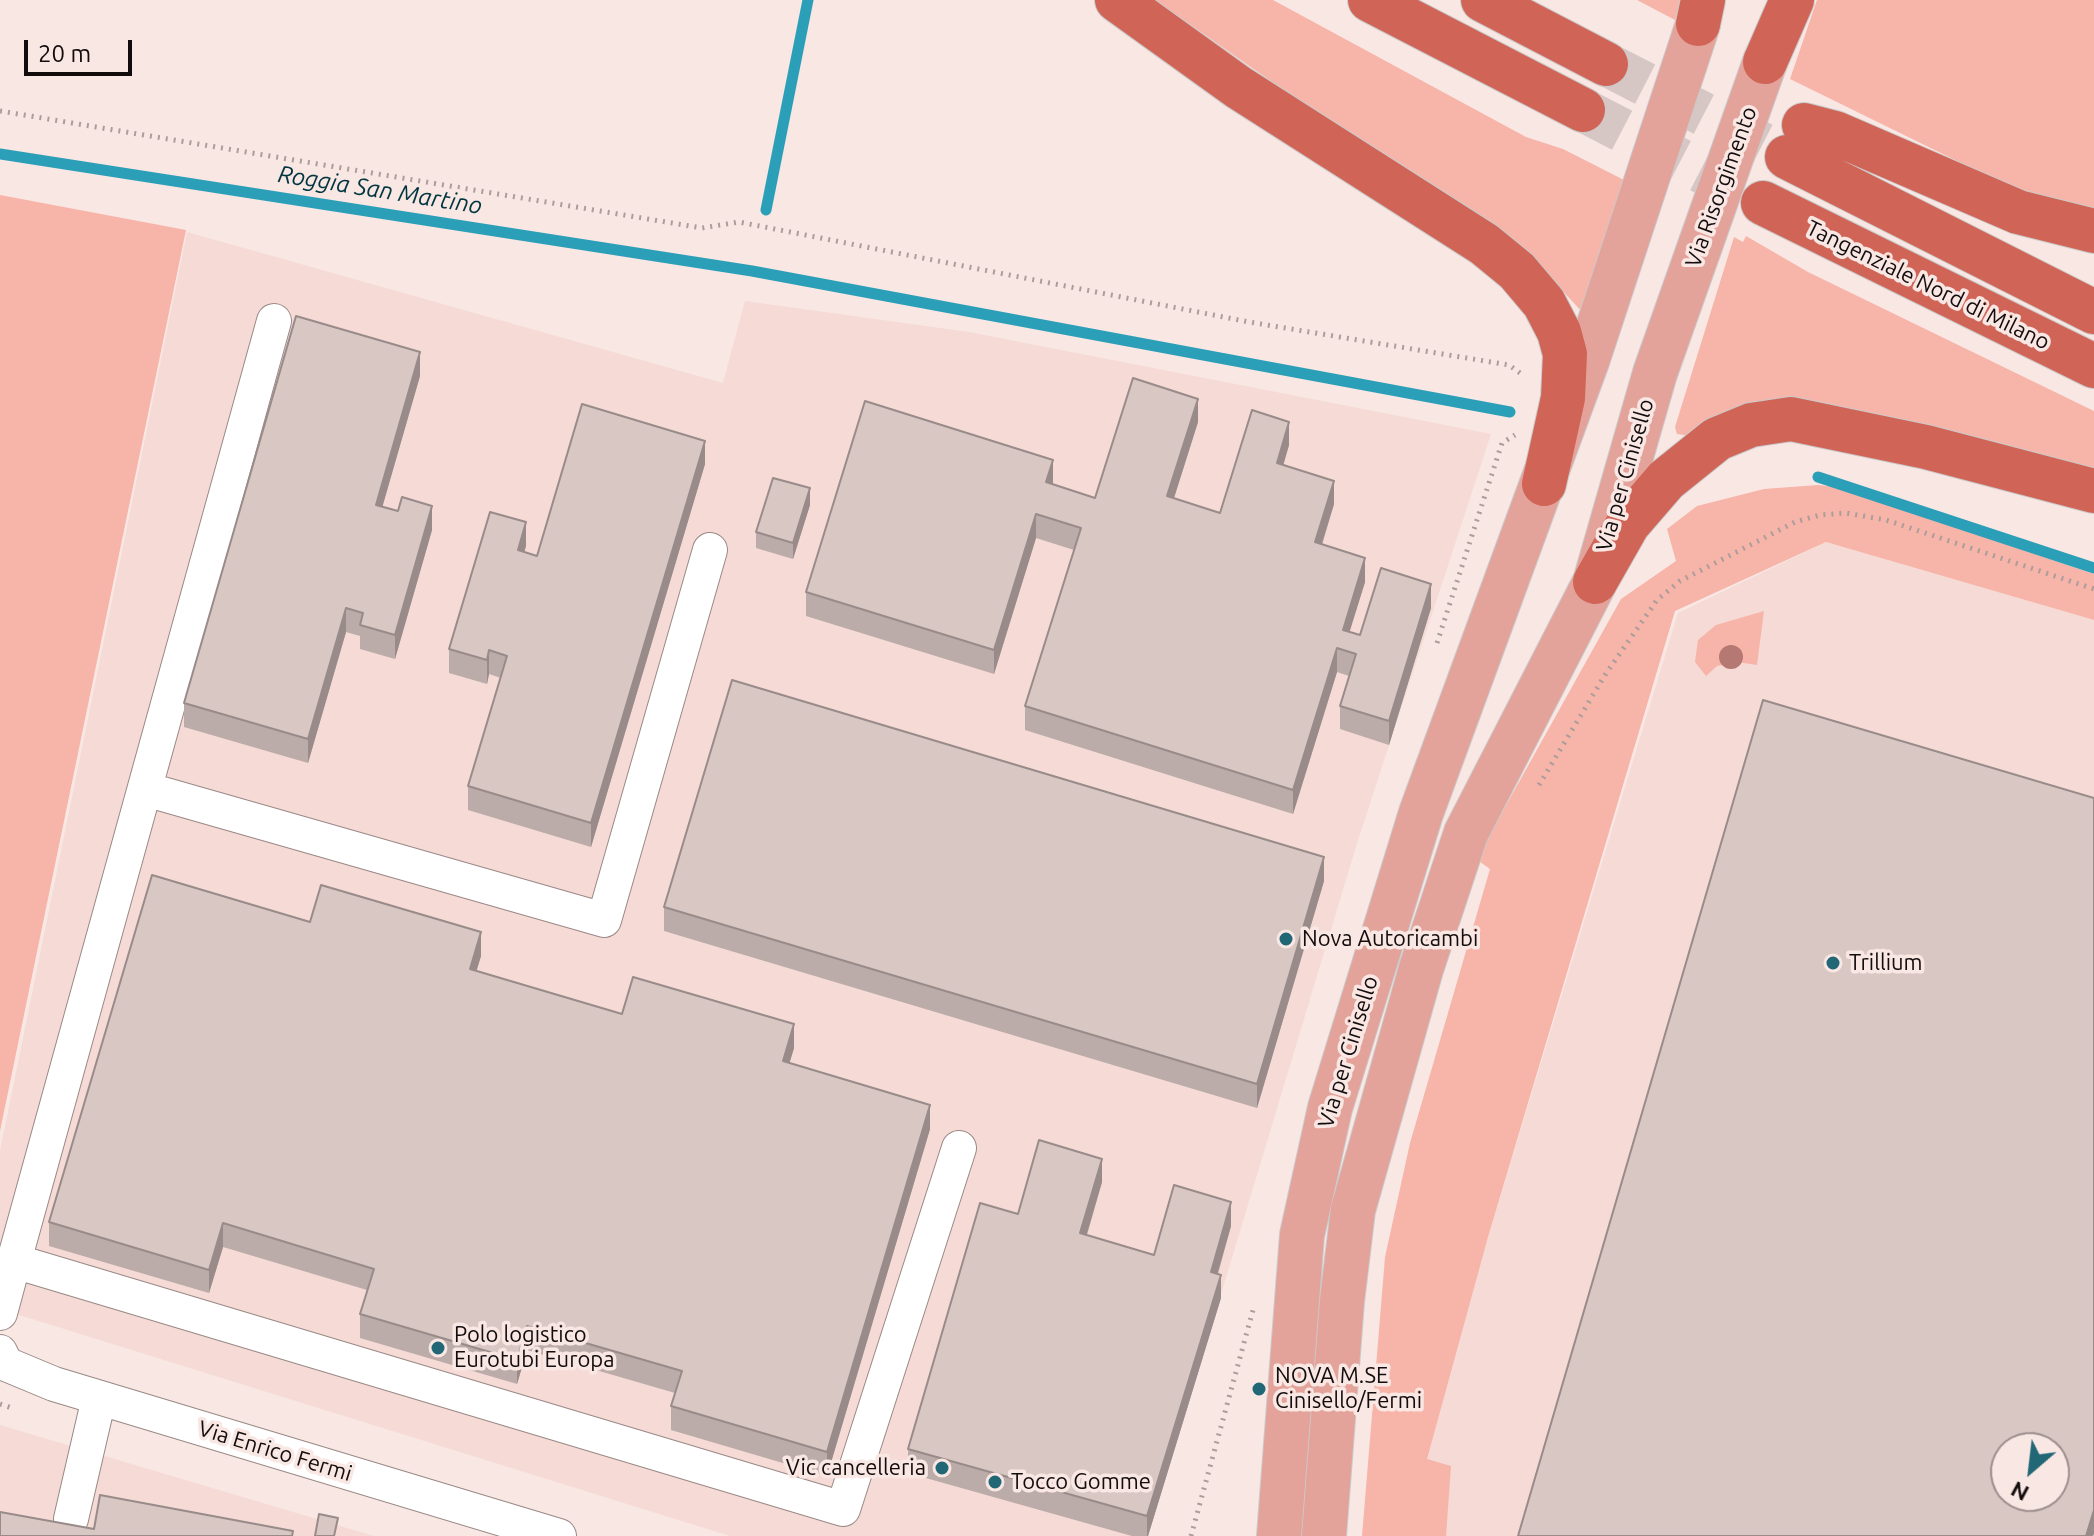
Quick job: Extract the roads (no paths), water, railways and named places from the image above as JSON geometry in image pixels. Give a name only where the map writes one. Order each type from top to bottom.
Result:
[{"type":"highway","points":[[1117,0],[1238,87],[1484,244],[1517,271],[1544,303],[1559,332],[1565,354],[1563,398],[1544,484]]},
{"type":"highway","points":[[1370,0],[1583,110]]},
{"type":"highway","points":[[1765,62],[1792,0]]},
{"type":"highway","points":[[1495,3],[1606,64]]},
{"type":"highway","points":[[2094,231],[2018,212],[1835,133],[1796,141],[2094,312]]},
{"type":"highway","name":"Tangenziale Nord di Milano","points":[[1763,203],[2094,366]]},
{"type":"highway","points":[[1595,582],[1628,524],[1666,480],[1717,439],[1751,425],[1791,419],[1926,447],[2094,491]]},
{"type":"main road","name":"Via per Cinisello","points":[[1279,1536],[1302,1235],[1330,1108],[1421,813],[1544,484],[1703,8]]},
{"type":"main road","name":"Via Risorgimento","points":[[1655,373],[1765,62]]},
{"type":"main road","name":"Via per Cinisello","points":[[1324,1536],[1342,1301],[1353,1210],[1372,1133],[1466,833],[1595,582],[1655,373]]},
{"type":"street","name":"Via Risorgimento","points":[[1765,62],[1780,0]]},
{"type":"street","points":[[0,1313],[274,321]]},
{"type":"street","points":[[145,789],[604,920],[710,550]]},
{"type":"street","points":[[14,1261],[843,1509],[959,1148]]},
{"type":"street","name":"Via Enrico Fermi","points":[[2,1363],[99,1398],[559,1536]]},
{"type":"street","points":[[71,1519],[99,1398]]},
{"type":"waterway","points":[[766,210],[808,0]]},
{"type":"waterway","name":"Roggia San Martino","points":[[0,154],[752,271],[1510,412]]},
{"type":"waterway","points":[[1818,477],[2094,568]]},
{"type":"tunnel","points":[[1606,64],[1787,157]]},
{"type":"tunnel","points":[[1583,110],[1763,203]]},
{"type":"place","name":"Nova Autoricambi","points":[[1286,939]]},
{"type":"place","name":"Trillium","points":[[1833,963]]},
{"type":"place","name":"Polo logistico Eurotubi Europa","points":[[438,1348]]},
{"type":"place","name":"NOVA M.SE Cinisello/Fermi","points":[[1259,1389]]},
{"type":"place","name":"Vic cancelleria","points":[[942,1468]]},
{"type":"place","name":"Tocco Gomme","points":[[995,1482]]}]
